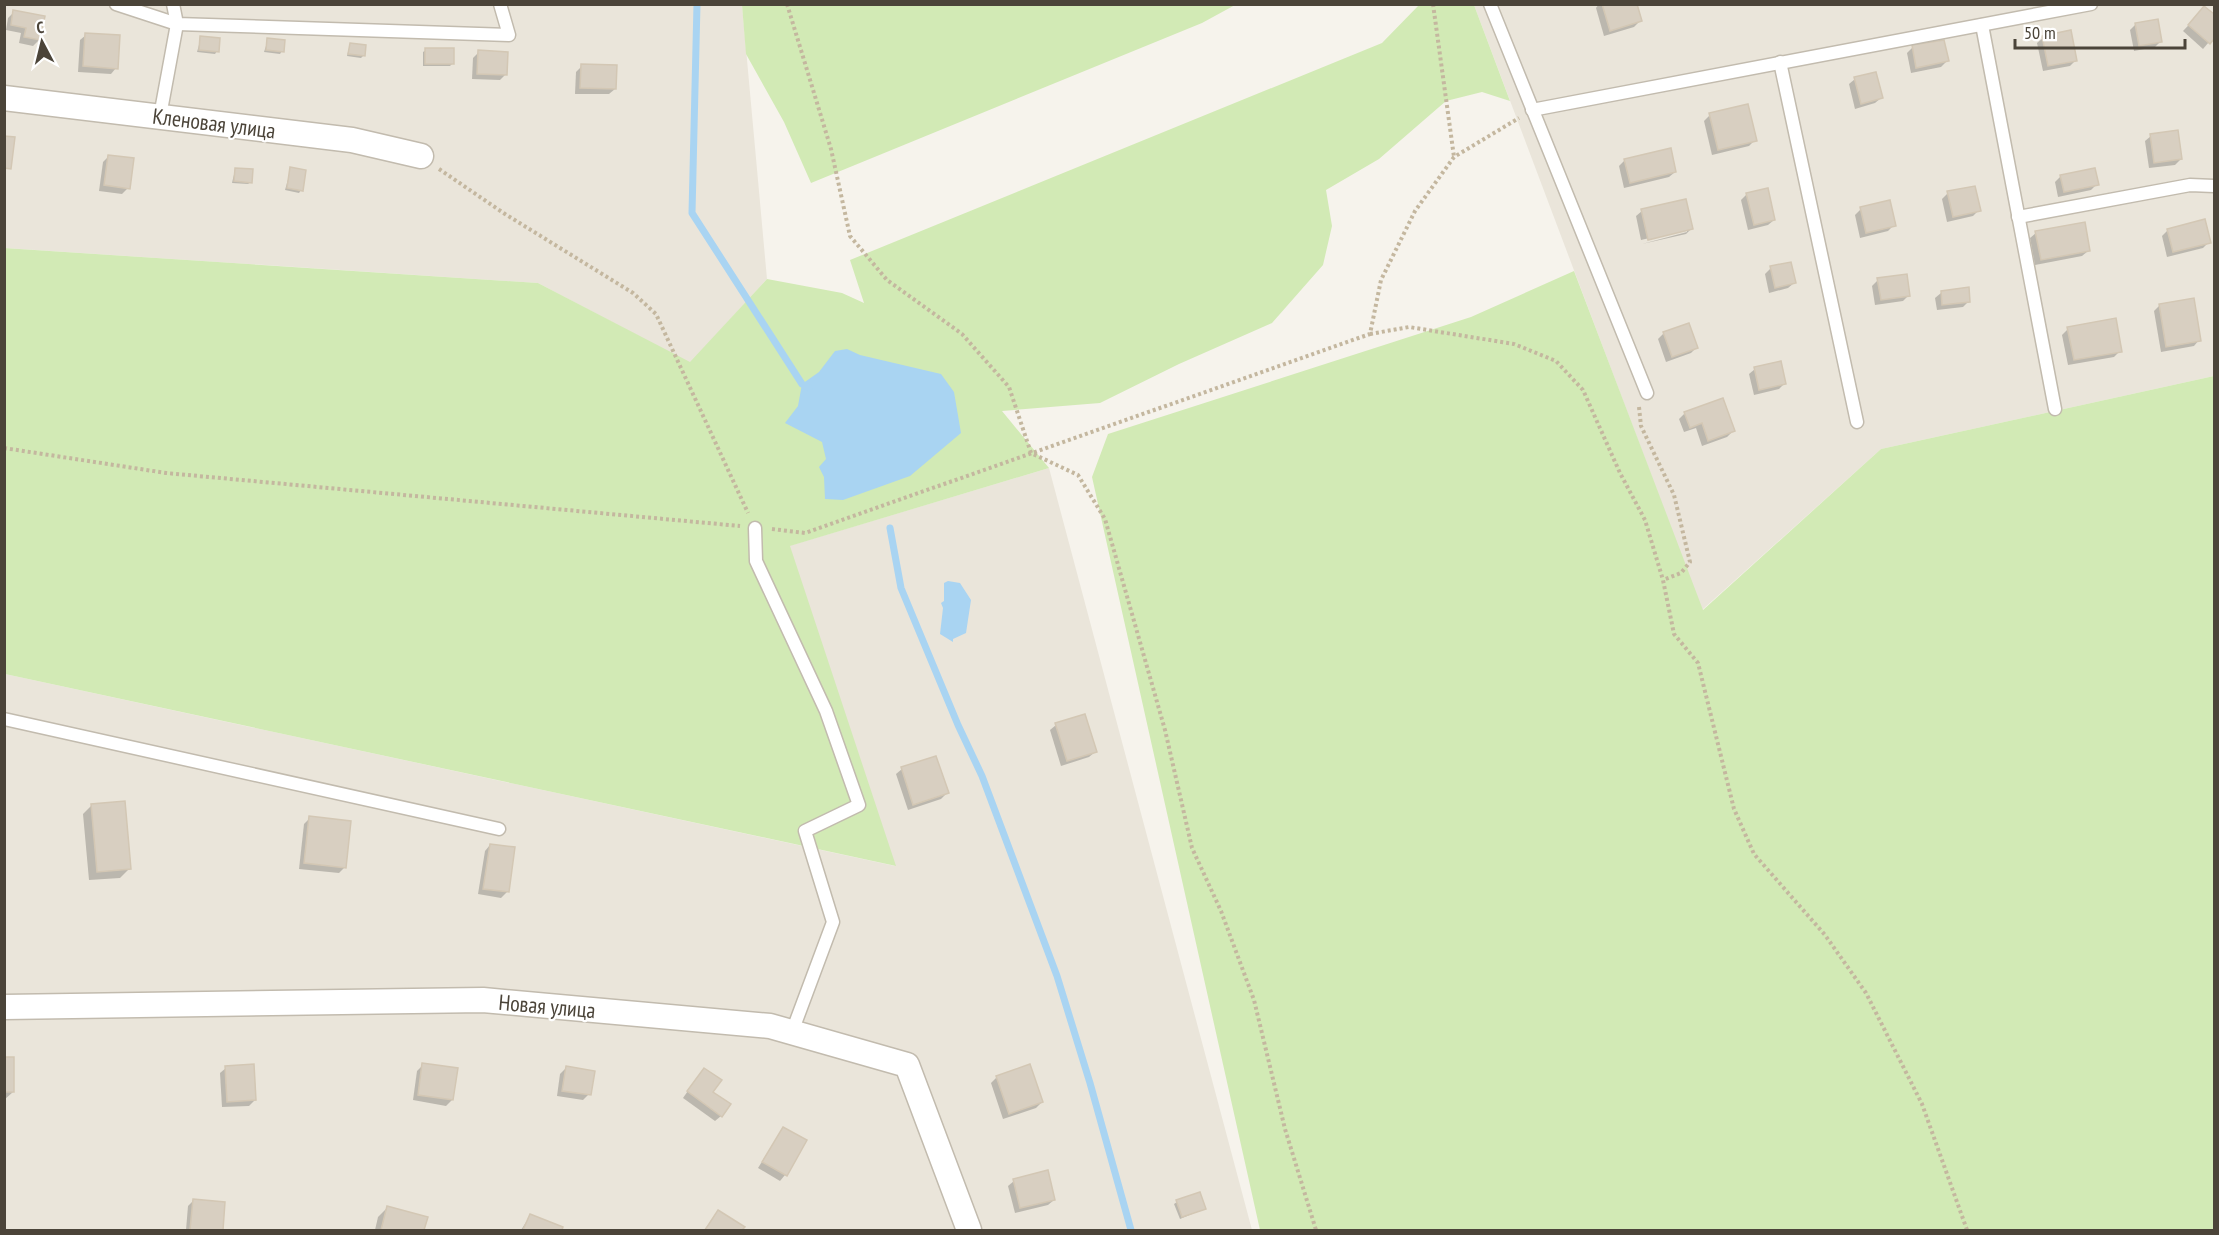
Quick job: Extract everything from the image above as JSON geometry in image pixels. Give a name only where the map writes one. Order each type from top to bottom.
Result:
[{"type":"street","name":"Кленовая улица","points":[[4,98],[352,140],[421,156]]},
{"type":"street","name":"Новая улица","points":[[4,1007],[483,1000],[770,1026],[907,1065],[969,1230]]},
{"type":"lane","points":[[117,4],[177,24],[509,35],[500,4]]},
{"type":"lane","points":[[160,116],[177,24],[173,4]]},
{"type":"lane","points":[[1490,4],[1647,393]]},
{"type":"lane","points":[[1533,110],[2091,4]]},
{"type":"lane","points":[[1982,25],[2055,409]]},
{"type":"lane","points":[[1780,62],[1857,422]]},
{"type":"lane","points":[[2018,217],[2190,185],[2214,186]]},
{"type":"lane","points":[[755,528],[756,561],[826,711],[859,805],[805,831],[832,922],[792,1032]]},
{"type":"lane","points":[[4,719],[498,829]]},
{"type":"path","points":[[787,4],[831,149],[850,236],[887,280],[962,334],[1009,387],[1031,453],[1078,475],[1105,519],[1165,730],[1192,848],[1221,911],[1254,1000],[1285,1129],[1316,1230]]},
{"type":"path","points":[[1433,4],[1454,157]]},
{"type":"path","points":[[1370,334],[1381,280],[1415,211],[1454,157],[1533,110]]},
{"type":"path","points":[[421,156],[505,214],[633,292],[656,314],[755,528]]},
{"type":"path","points":[[4,448],[166,473],[805,532],[1370,334],[1409,327],[1514,344],[1556,361],[1583,390],[1620,473],[1645,520],[1663,580],[1674,634],[1698,663],[1734,809],[1754,854],[1825,935],[1866,993],[1922,1104],[1966,1230]]},
{"type":"path","points":[[1647,393],[1636,396],[1641,426],[1674,495],[1690,562],[1681,573],[1663,580]]},
{"type":"shaded area","points":[[4,5],[742,5],[767,279],[690,363],[538,283],[5,248]]},
{"type":"shaded area","points":[[1474,5],[2214,5],[2214,376],[1881,449],[1702,610]]},
{"type":"shaded area","points":[[1049,468],[1252,1230],[5,1230],[5,674],[895,866],[789,546]]},
{"type":"green space","points":[[742,4],[1235,5],[1202,23],[811,183],[784,122],[746,54]]},
{"type":"green space","points":[[1419,5],[1474,5],[1510,101],[1482,92],[1446,101],[1379,159],[1326,190],[1332,226],[1323,265],[1272,323],[1179,364],[1100,403],[1002,411],[1049,468],[790,546],[896,866],[5,674],[4,248],[538,283],[690,362],[767,279],[842,293],[864,303],[850,260],[1382,43]]},
{"type":"green space","points":[[1574,271],[1703,610],[1881,449],[2214,376],[2214,1230],[1260,1230],[1092,477],[1108,434],[1471,317]]},
{"type":"water","points":[[847,349],[860,355],[941,374],[954,392],[961,433],[910,476],[843,500],[825,499],[824,477],[819,467],[826,459],[822,442],[785,423],[798,406],[802,384],[819,372],[835,351]]},
{"type":"water","points":[[948,581],[960,583],[971,600],[966,633],[953,639],[953,642],[940,634],[944,583]]},
{"type":"building","points":[[1602,4],[1637,4],[1642,21],[1610,31]]},
{"type":"building","points":[[2204,6],[2214,14],[2214,39],[2210,44],[2188,25]]},
{"type":"building","points":[[13,10],[45,16],[40,40],[24,37],[26,28],[11,25]]},
{"type":"building","points":[[2158,19],[2162,42],[2139,46],[2135,23]]},
{"type":"building","points":[[2071,30],[2077,61],[2048,66],[2042,36]]},
{"type":"building","points":[[85,33],[120,35],[118,69],[83,66]]},
{"type":"building","points":[[200,36],[220,38],[219,52],[199,50]]},
{"type":"building","points":[[267,38],[285,40],[284,52],[266,50]]},
{"type":"building","points":[[1944,40],[1949,61],[1916,68],[1912,45]]},
{"type":"building","points":[[350,43],[366,45],[365,56],[348,54]]},
{"type":"building","points":[[425,48],[454,48],[454,64],[425,64]]},
{"type":"building","points":[[478,50],[508,52],[507,75],[477,74]]},
{"type":"building","points":[[581,64],[617,65],[616,89],[580,88]]},
{"type":"building","points":[[1876,72],[1883,98],[1861,104],[1854,77]]},
{"type":"building","points":[[1748,104],[1757,141],[1718,150],[1709,113]]},
{"type":"building","points":[[2178,130],[2182,159],[2154,163],[2150,134]]},
{"type":"building","points":[[4,136],[15,137],[11,169],[4,168]]},
{"type":"building","points":[[1671,148],[1676,172],[1630,183],[1624,159]]},
{"type":"building","points":[[108,155],[134,158],[130,189],[104,185]]},
{"type":"building","points":[[290,167],[306,170],[303,191],[287,188]]},
{"type":"building","points":[[235,168],[253,169],[252,183],[234,181]]},
{"type":"building","points":[[2095,168],[2099,185],[2064,192],[2060,175]]},
{"type":"building","points":[[1975,186],[1981,211],[1953,217],[1947,191]]},
{"type":"building","points":[[1768,188],[1775,220],[1754,225],[1746,193]]},
{"type":"building","points":[[1686,199],[1693,229],[1648,240],[1641,209]]},
{"type":"building","points":[[1890,200],[1896,226],[1866,233],[1860,207]]},
{"type":"building","points":[[2205,219],[2211,243],[2173,252],[2167,229]]},
{"type":"building","points":[[2085,222],[2090,251],[2041,260],[2035,231]]},
{"type":"building","points":[[1791,262],[1796,283],[1775,288],[1770,266]]},
{"type":"building","points":[[1907,274],[1910,296],[1881,300],[1877,278]]},
{"type":"building","points":[[1969,287],[1970,302],[1942,305],[1941,291]]},
{"type":"building","points":[[2194,298],[2201,341],[2166,347],[2159,304]]},
{"type":"building","points":[[2116,318],[2122,352],[2074,360],[2067,327]]},
{"type":"building","points":[[1689,323],[1698,348],[1672,357],[1663,332]]},
{"type":"building","points":[[1781,361],[1786,384],[1759,390],[1754,367]]},
{"type":"building","points":[[1723,398],[1735,431],[1708,441],[1702,423],[1690,428],[1684,412]]},
{"type":"building","points":[[1085,714],[1097,752],[1067,761],[1055,723]]},
{"type":"building","points":[[936,756],[949,793],[913,805],[901,767]]},
{"type":"building","points":[[125,801],[131,869],[97,872],[91,804]]},
{"type":"building","points":[[309,816],[351,821],[346,868],[304,863]]},
{"type":"building","points":[[490,844],[515,847],[509,892],[483,889]]},
{"type":"building","points":[[4,1057],[14,1057],[14,1092],[4,1092]]},
{"type":"building","points":[[422,1063],[458,1068],[453,1100],[418,1095]]},
{"type":"building","points":[[254,1064],[256,1100],[227,1102],[225,1066]]},
{"type":"building","points":[[1030,1064],[1043,1102],[1009,1114],[996,1076]]},
{"type":"building","points":[[566,1066],[595,1071],[591,1095],[562,1091]]},
{"type":"building","points":[[704,1068],[722,1080],[713,1092],[731,1104],[722,1117],[687,1091]]},
{"type":"building","points":[[783,1127],[807,1140],[787,1176],[762,1162]]},
{"type":"building","points":[[1048,1170],[1055,1200],[1020,1208],[1013,1179]]},
{"type":"building","points":[[1200,1192],[1206,1209],[1182,1217],[1176,1200]]},
{"type":"building","points":[[193,1199],[225,1202],[223,1230],[190,1230]]},
{"type":"building","points":[[387,1206],[428,1217],[424,1230],[381,1230]]},
{"type":"building","points":[[718,1210],[745,1227],[742,1230],[705,1230]]},
{"type":"building","points":[[530,1214],[563,1227],[562,1230],[523,1230]]},
{"type":"waterway","points":[[697,4],[692,213],[802,384],[809,388]]},
{"type":"waterway","points":[[890,528],[901,588],[958,725],[982,776],[1057,976],[1131,1230]]}]
